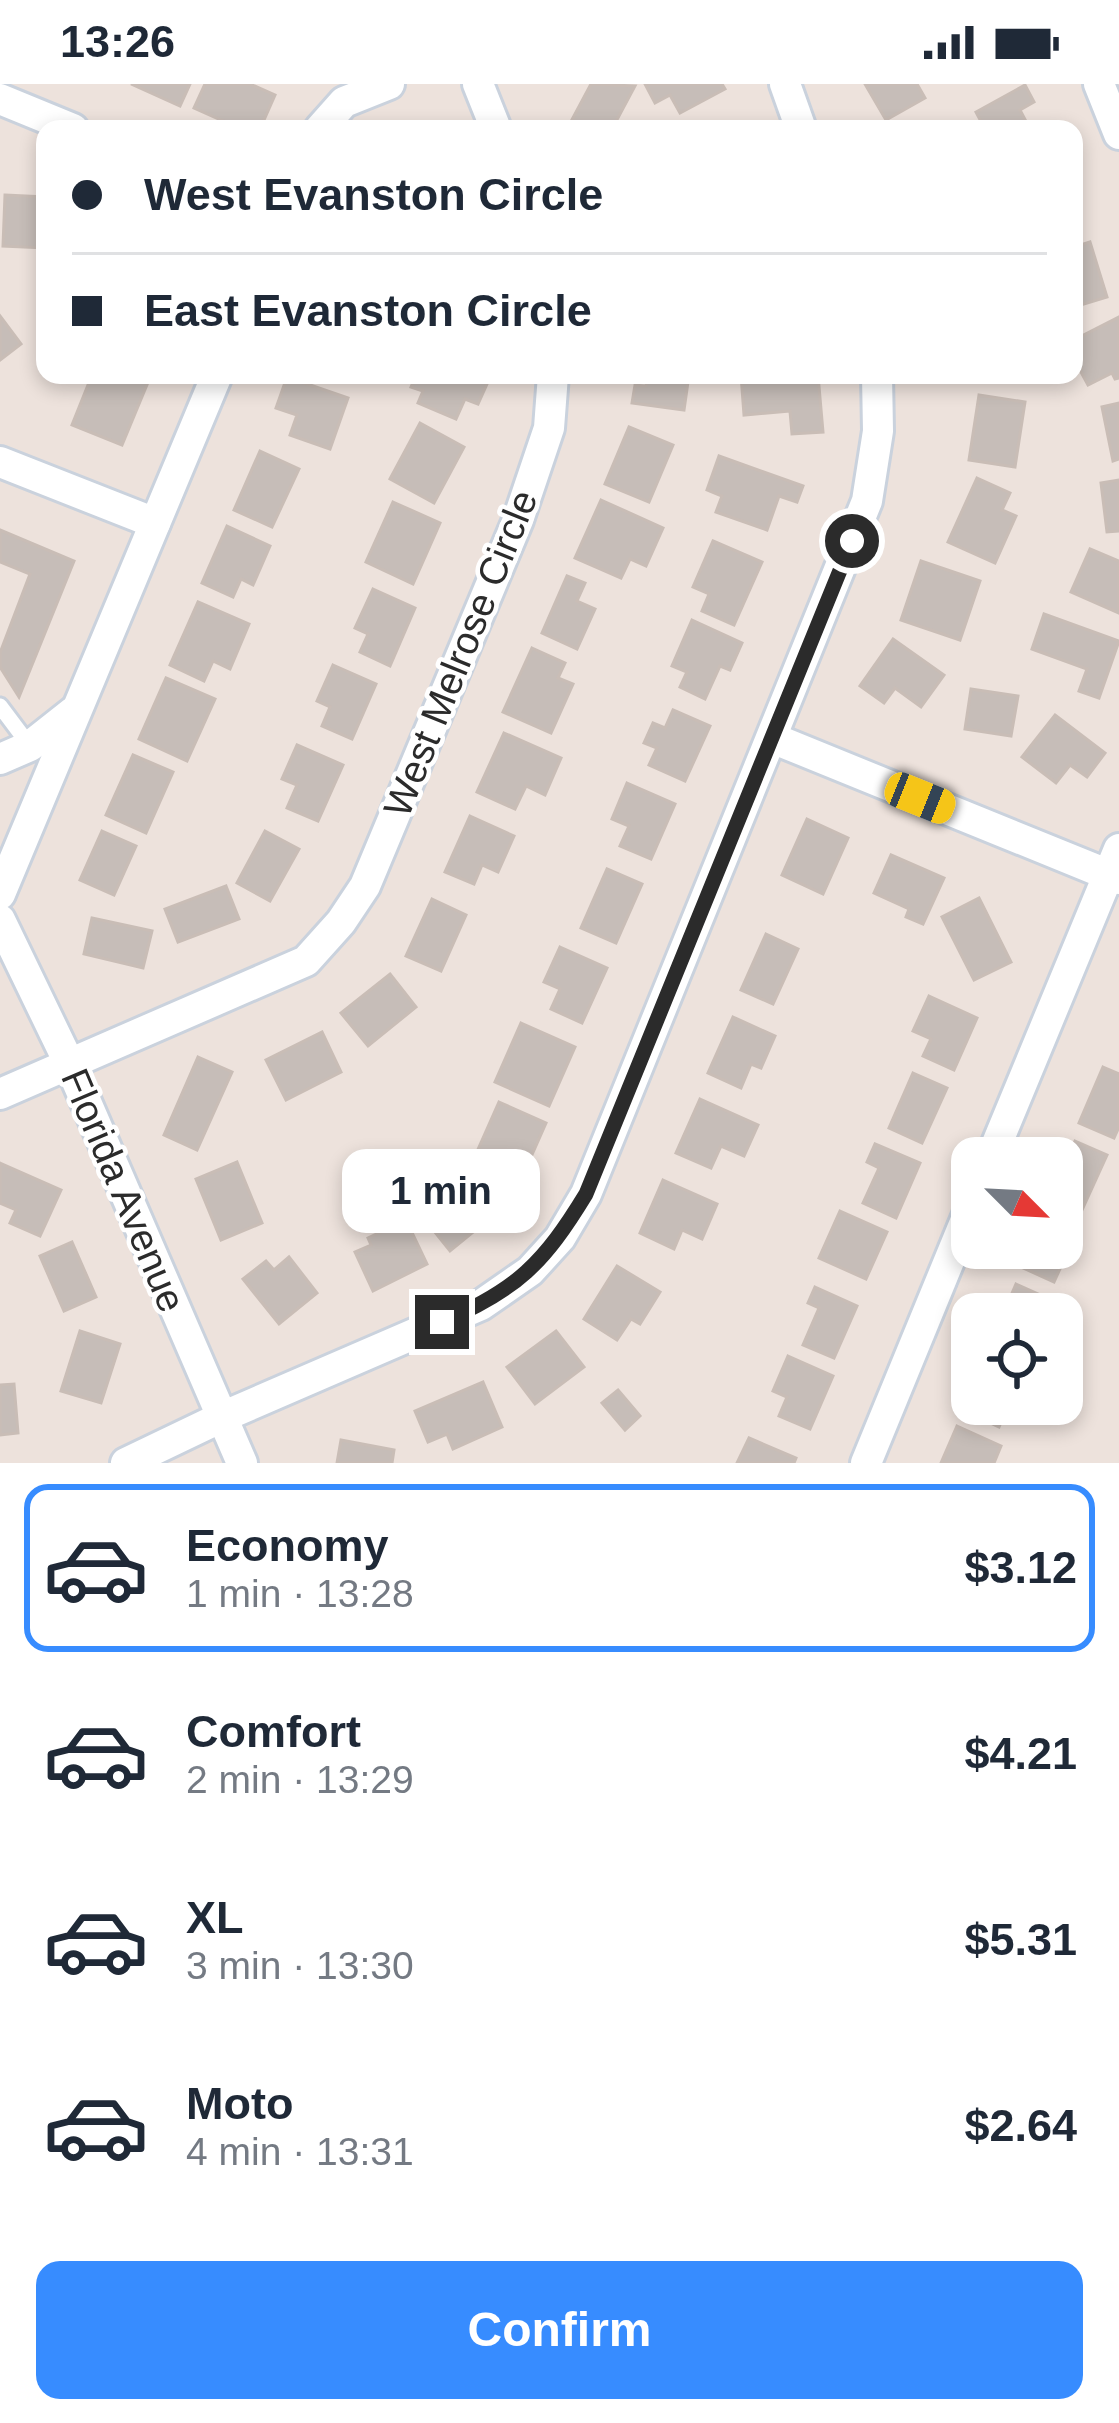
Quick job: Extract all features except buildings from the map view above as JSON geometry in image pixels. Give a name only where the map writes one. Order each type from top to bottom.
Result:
[{"type":"street","points":[[328,120],[344,102],[389,84]]},
{"type":"street","points":[[478,84],[492,120]]},
{"type":"street","points":[[785,84],[798,120]]},
{"type":"street","points":[[1108,96],[1119,134]]},
{"type":"street","points":[[0,99],[52,120]]},
{"type":"street","points":[[0,894],[213,384]]},
{"type":"street","name":"West Melrose Circle","points":[[0,1094],[306,961],[341,922],[365,886],[518,520],[549,428],[553,384]]},
{"type":"street","points":[[126,1463],[481,1305],[530,1270],[560,1238],[586,1194],[867,501],[878,431],[877,384]]},
{"type":"street","points":[[0,462],[155,523]]},
{"type":"street","points":[[0,759],[30,746],[78,708]]},
{"type":"street","points":[[772,737],[1115,867],[1000,1137]]},
{"type":"street","name":"Florida Avenue","points":[[0,920],[70,1065],[242,1463]]},
{"type":"street","points":[[866,1463],[951,1256]]},
{"type":"lane","points":[[0,706],[30,746]]},
{"type":"route","points":[[442,1322],[481,1305],[530,1270],[560,1238],[586,1194],[852,541]]}]
